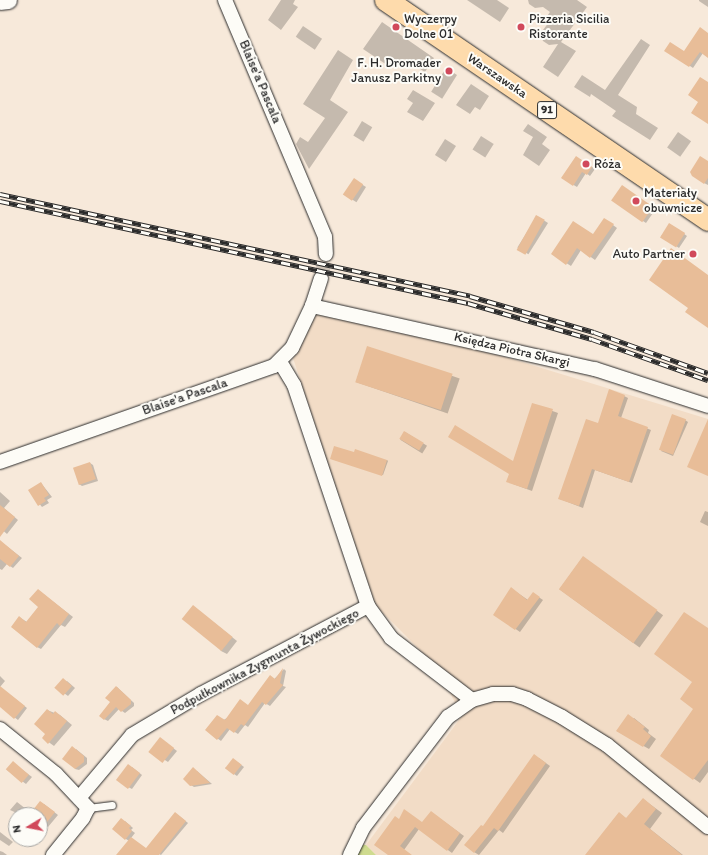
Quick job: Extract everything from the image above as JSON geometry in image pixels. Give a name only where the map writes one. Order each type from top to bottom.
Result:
[{"type":"main road","name":"Warszawska","points":[[386,0],[708,220]]},
{"type":"street","points":[[0,1],[8,0]]},
{"type":"street","name":"Blaise'a Pascala","points":[[225,0],[325,237],[326,254]]},
{"type":"street","name":"Blaise'a Pascala","points":[[0,462],[267,369],[280,362],[292,348],[312,306],[321,278]]},
{"type":"street","name":"Księdza Piotra Skargi","points":[[312,306],[596,369],[708,406]]},
{"type":"street","name":"Podpułkownika Zygmunta Żywockiego","points":[[53,855],[83,818],[83,803],[132,735],[201,694],[368,606],[294,385],[280,362]]},
{"type":"street","points":[[368,606],[391,638],[472,700]]},
{"type":"street","points":[[350,855],[363,828],[414,759],[448,717],[472,700],[493,694],[512,694],[562,717],[607,745],[708,828]]},
{"type":"street","points":[[0,729],[56,774],[83,803]]},
{"type":"lane","points":[[83,803],[112,805]]},
{"type":"shaded area","points":[[316,312],[417,330],[708,419],[708,855],[376,855],[366,845],[462,716],[436,666],[374,604],[293,358]]},
{"type":"green space","points":[[355,844],[366,845],[376,855],[350,855]]},
{"type":"building","points":[[700,27],[708,33],[708,58],[700,52],[689,67],[664,51],[670,42],[684,51]]},
{"type":"building","points":[[700,77],[708,82],[708,124],[691,113],[698,102],[688,95]]},
{"type":"building","points":[[576,156],[592,167],[587,175],[582,172],[573,186],[561,178]]},
{"type":"building","points":[[700,156],[708,161],[708,178],[704,184],[692,176],[690,172]]},
{"type":"building","points":[[354,178],[363,184],[352,201],[343,195]]},
{"type":"building","points":[[622,185],[653,207],[642,222],[611,201]]},
{"type":"building","points":[[536,215],[545,220],[525,255],[517,250]]},
{"type":"building","points":[[604,218],[614,224],[590,258],[577,248],[566,265],[551,254],[573,221],[593,234]]},
{"type":"building","points":[[669,223],[685,233],[676,247],[660,237]]},
{"type":"building","points":[[671,248],[708,275],[708,328],[685,312],[688,308],[649,280]]},
{"type":"building","points":[[367,346],[453,374],[441,410],[355,382]]},
{"type":"building","points":[[609,389],[625,395],[618,416],[648,427],[629,482],[592,469],[579,506],[558,499],[586,419],[598,423]]},
{"type":"building","points":[[532,403],[553,409],[527,489],[506,482],[509,474],[448,437],[455,425],[513,461]]},
{"type":"building","points":[[672,414],[686,419],[673,455],[659,450]]},
{"type":"building","points":[[708,419],[708,476],[687,467]]},
{"type":"building","points":[[404,431],[424,443],[419,451],[399,439]]},
{"type":"building","points":[[334,446],[354,452],[355,449],[387,460],[382,476],[330,459]]},
{"type":"building","points":[[90,462],[96,479],[79,485],[73,468]]},
{"type":"building","points":[[41,482],[49,495],[44,498],[46,501],[38,506],[28,490]]},
{"type":"building","points":[[0,505],[15,517],[0,537]]},
{"type":"building","points":[[0,540],[19,556],[10,567],[0,559]]},
{"type":"building","points":[[583,556],[657,610],[633,643],[559,589]]},
{"type":"building","points":[[511,587],[527,600],[533,592],[540,597],[515,630],[493,615]]},
{"type":"building","points":[[38,589],[69,614],[60,626],[57,623],[37,648],[11,627],[19,616],[26,622],[38,607],[29,599]]},
{"type":"building","points":[[193,605],[233,637],[221,651],[182,619]]},
{"type":"building","points":[[684,612],[708,628],[708,760],[693,780],[660,756],[693,709],[680,699],[692,682],[654,654]]},
{"type":"building","points":[[283,668],[280,683],[283,685],[266,705],[262,702],[244,726],[241,724],[234,733],[227,728],[217,740],[205,730],[217,715],[225,720],[240,699],[248,705],[270,675],[275,679]]},
{"type":"building","points":[[63,678],[72,686],[63,696],[54,688]]},
{"type":"building","points":[[0,686],[25,706],[14,719],[0,707]]},
{"type":"building","points":[[116,686],[131,700],[131,704],[121,712],[116,707],[104,720],[99,716],[110,702],[105,698]]},
{"type":"building","points":[[47,709],[53,714],[55,711],[67,721],[48,744],[42,738],[45,734],[34,724]]},
{"type":"building","points":[[628,714],[645,727],[643,729],[651,736],[643,747],[616,731]]},
{"type":"building","points":[[160,737],[174,748],[162,763],[148,752]]},
{"type":"building","points":[[72,746],[84,756],[84,762],[75,769],[62,759]]},
{"type":"building","points":[[534,754],[546,763],[498,831],[494,828],[474,853],[464,845],[481,825],[483,826]]},
{"type":"building","points":[[233,758],[242,765],[234,775],[225,768]]},
{"type":"building","points":[[13,761],[29,775],[22,783],[6,769]]},
{"type":"building","points":[[128,764],[140,773],[128,789],[116,780]]},
{"type":"building","points":[[193,767],[210,783],[190,786],[183,779]]},
{"type":"building","points":[[643,798],[656,809],[644,824],[682,855],[585,855],[619,812],[626,818]]},
{"type":"building","points":[[40,801],[55,812],[48,821],[48,807],[35,807]]},
{"type":"building","points":[[404,809],[422,822],[431,811],[460,833],[447,851],[415,827],[400,846],[412,855],[388,855],[374,845],[395,816],[399,819]]},
{"type":"building","points":[[175,812],[186,821],[159,855],[116,855],[131,837],[146,848]]},
{"type":"building","points":[[121,818],[131,826],[129,828],[132,831],[125,840],[112,829]]},
{"type":"tunnel","points":[[321,278],[326,254]]},
{"type":"railway","points":[[0,194],[470,296],[594,332],[708,373]]},
{"type":"railway","points":[[0,201],[468,303],[592,339],[708,380]]},
{"type":"place","name":"Wyczerpy Dolne 01","points":[[396,27]]},
{"type":"place","name":"Pizzeria Sicilia Ristorante","points":[[521,27]]},
{"type":"place","name":"F. H. Dromader Janusz Parkitny","points":[[449,71]]},
{"type":"place","name":"Róża","points":[[586,164]]},
{"type":"place","name":"Materiały obuwnicze","points":[[636,201]]},
{"type":"place","name":"Auto Partner","points":[[693,254]]}]
